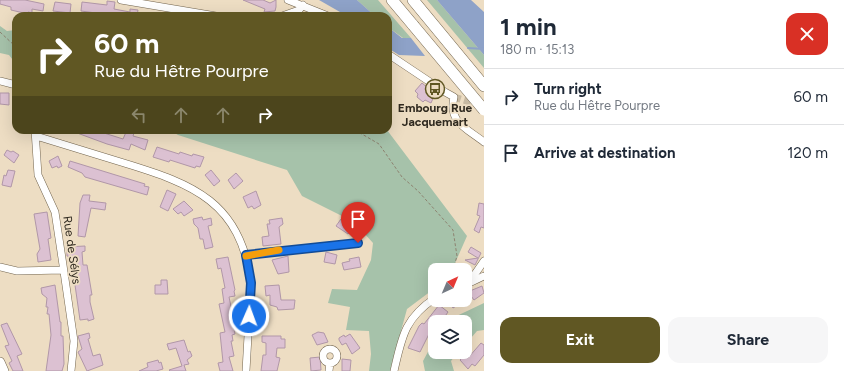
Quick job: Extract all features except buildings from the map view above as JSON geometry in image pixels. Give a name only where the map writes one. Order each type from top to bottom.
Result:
[{"type":"highway","points":[[392,0],[484,110]]},
{"type":"highway","points":[[413,0],[484,86]]},
{"type":"main road","points":[[0,362],[4,371]]},
{"type":"street","points":[[121,0],[192,12]]},
{"type":"street","points":[[288,0],[319,12]]},
{"type":"street","points":[[293,12],[299,10],[303,5]]},
{"type":"street","points":[[392,57],[454,97],[451,108],[453,117],[484,142]]},
{"type":"street","points":[[0,81],[12,84]]},
{"type":"street","name":"Rue de Sélys","points":[[36,134],[38,176],[55,212],[74,341],[71,371]]},
{"type":"street","points":[[39,134],[170,177],[193,188],[220,210],[232,225],[246,255],[251,283],[246,371]]},
{"type":"street","points":[[246,255],[358,243]]},
{"type":"street","points":[[472,276],[484,261]]},
{"type":"street","points":[[0,267],[17,271],[63,270]]},
{"type":"street","points":[[472,282],[484,276]]},
{"type":"street","points":[[394,371],[402,335],[421,308],[428,303]]},
{"type":"street","points":[[330,363],[330,371]]},
{"type":"path","points":[[0,32],[12,43]]},
{"type":"path","points":[[362,134],[379,144],[402,177],[418,191],[453,230],[457,256],[455,263]]},
{"type":"green space","points":[[357,0],[378,0],[388,12],[370,12]]},
{"type":"green space","points":[[427,0],[437,0],[484,55],[484,68]]},
{"type":"green space","points":[[392,16],[411,38],[403,38],[392,30]]},
{"type":"green space","points":[[0,26],[7,31],[12,30],[12,59],[9,55],[0,53]]},
{"type":"green space","points":[[176,134],[390,134],[467,236],[455,263],[428,263],[428,293],[407,309],[390,371],[369,371],[371,354],[369,331],[346,330],[350,307],[328,303],[332,289],[357,290],[371,260],[373,243],[354,222],[302,196],[287,170]]},
{"type":"green space","points":[[484,303],[484,330],[477,331],[472,337],[472,315],[459,315]]},
{"type":"green space","points":[[428,352],[428,359],[453,359],[451,361],[454,371],[425,371],[423,361]]},
{"type":"water","points":[[319,0],[357,0],[370,12],[340,12]]},
{"type":"water","points":[[437,0],[471,0],[484,12],[484,55]]},
{"type":"water","points":[[392,30],[402,38],[411,38],[425,56],[399,55],[392,51]]},
{"type":"waterway","points":[[468,48],[484,49]]},
{"type":"tunnel","points":[[454,97],[480,105]]},
{"type":"slow traffic","points":[[246,256],[279,250]]},
{"type":"place","name":"Embourg Rue Jacquemart","points":[[435,89]]},
{"type":"route","points":[[249,316],[251,283],[246,255],[358,243]]}]
